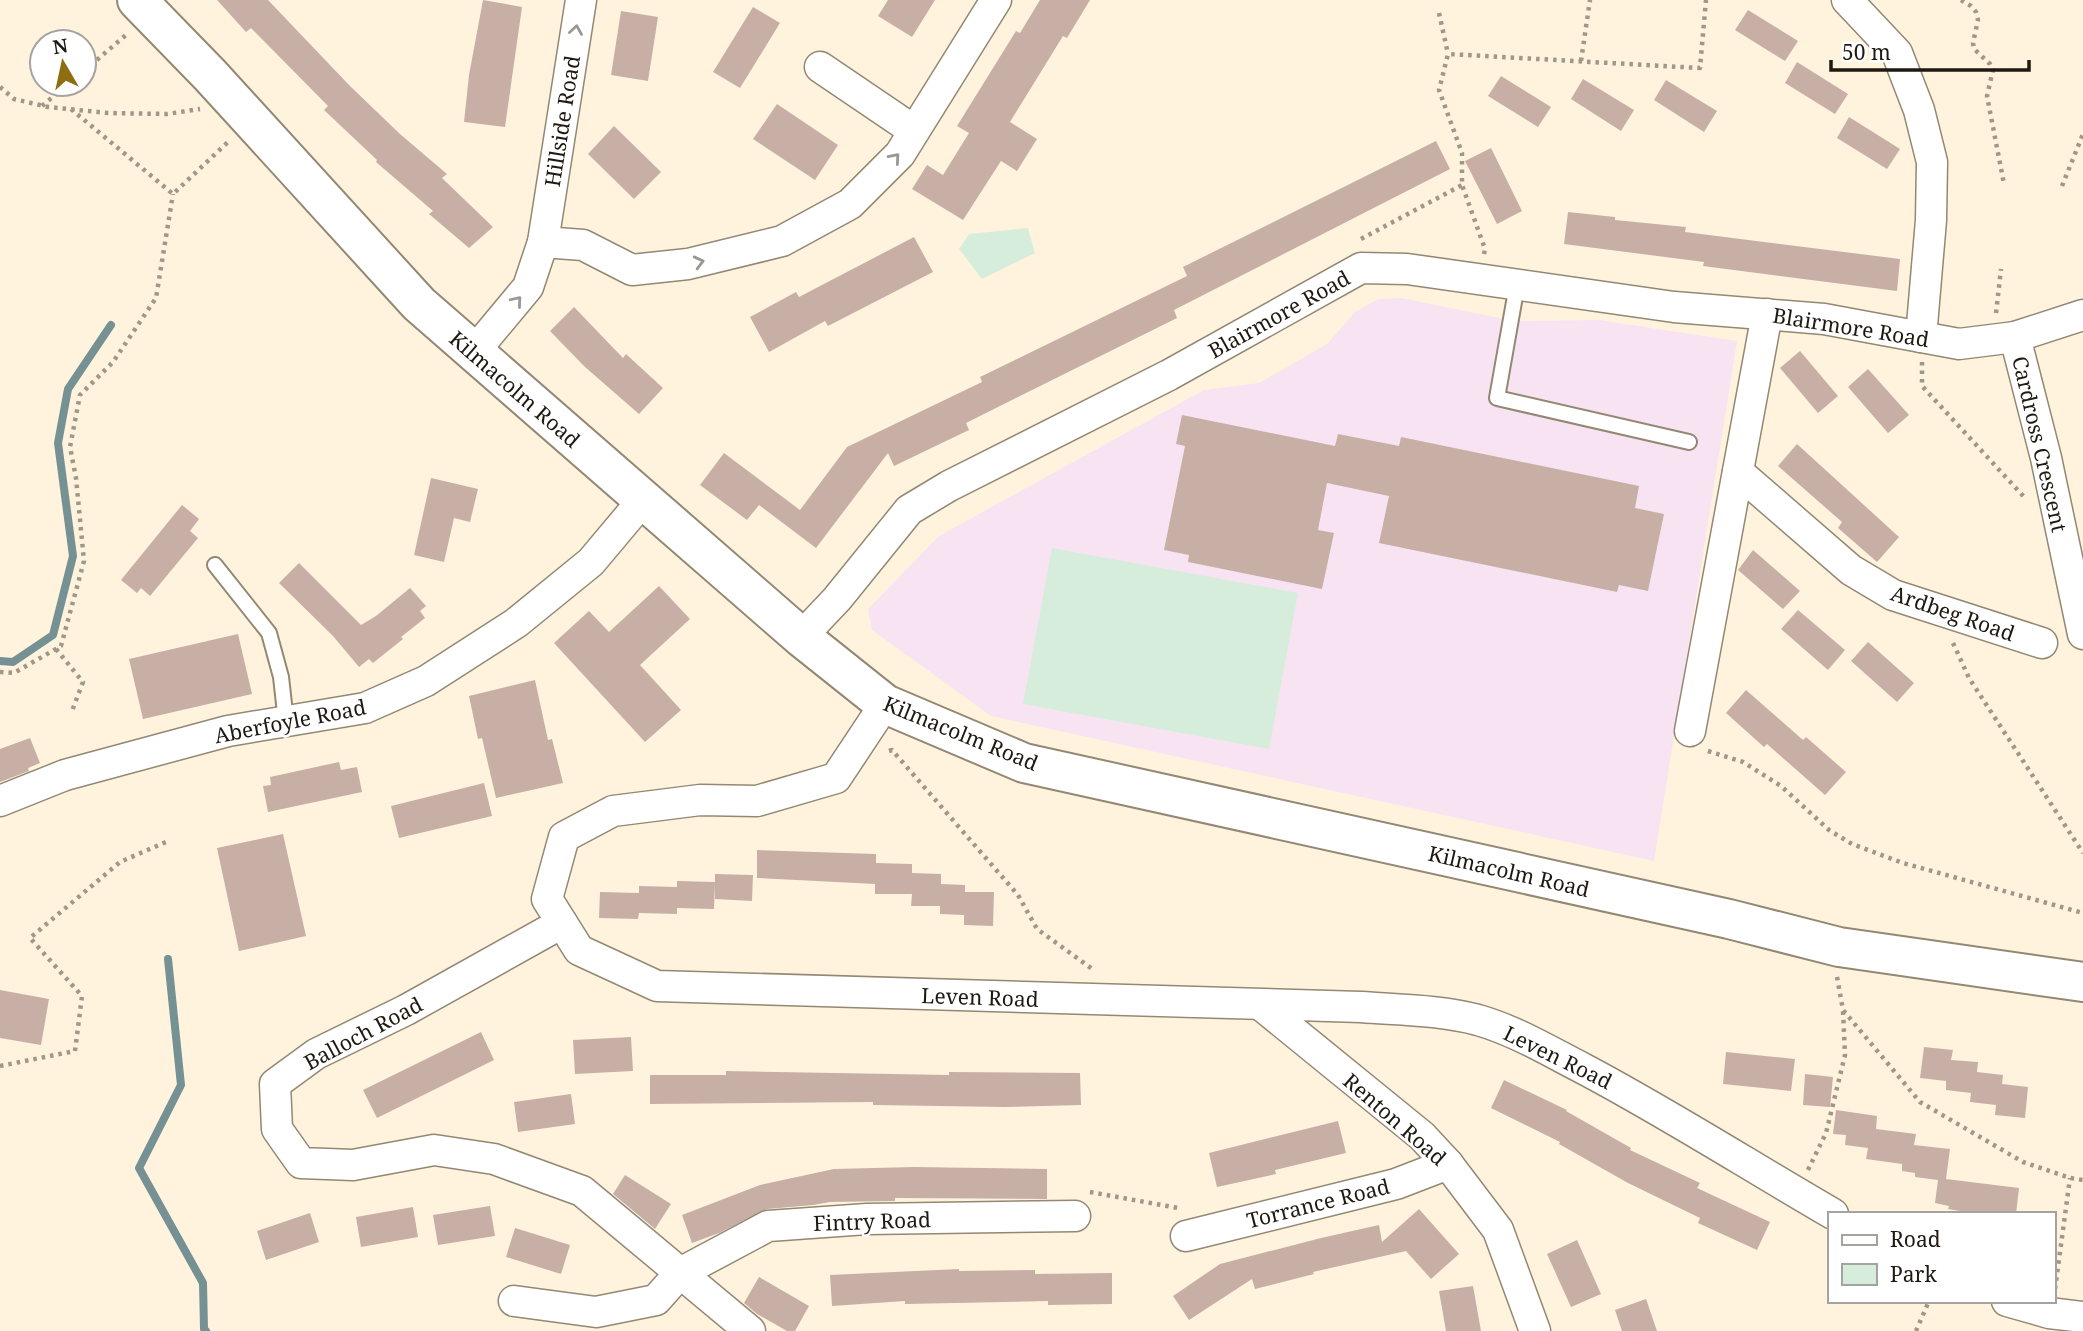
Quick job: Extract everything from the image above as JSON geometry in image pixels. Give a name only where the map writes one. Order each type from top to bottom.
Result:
[{"type":"main road","name":"Kilmacolm Road","points":[[142,4],[419,304],[800,638],[885,704],[1024,763],[1728,919],[1839,947],[2083,982]]},
{"type":"street","name":"Hillside Road","points":[[474,353],[528,288],[542,242],[581,0]]},
{"type":"street","points":[[542,242],[583,245],[632,270],[688,264],[782,241],[850,204],[900,154],[996,0]]},
{"type":"street","points":[[1847,0],[1897,53],[1919,110],[1932,162],[1931,220],[1921,337]]},
{"type":"street","points":[[820,67],[914,130]]},
{"type":"street","name":"Blairmore Road","points":[[800,638],[837,599],[909,510],[949,486],[1169,376],[1329,285],[1365,268],[1407,269],[1674,307],[1824,319],[1959,344],[2004,338],[2083,315]]},
{"type":"street","points":[[1690,731],[1767,314]]},
{"type":"street","name":"Cardross Crescent","points":[[2004,338],[2046,458],[2062,538],[2077,575],[2083,634]]},
{"type":"street","name":"Ardbeg Road","points":[[1738,472],[1851,570],[1893,595],[2042,643]]},
{"type":"street","name":"Aberfoyle Road","points":[[0,801],[65,775],[228,731],[365,708],[426,681],[516,623],[591,562],[643,500]]},
{"type":"street","name":"Leven Road","points":[[885,704],[836,778],[757,801],[701,800],[613,811],[564,837],[547,899],[579,950],[657,986],[1361,1007],[1433,1012],[1476,1020],[1514,1032],[1649,1103],[1829,1212]]},
{"type":"street","name":"Balloch Road","points":[[562,923],[406,1010],[316,1054],[275,1084],[277,1129],[301,1163],[353,1165],[434,1150],[494,1159],[582,1191],[750,1331]]},
{"type":"street","name":"Renton Road","points":[[1261,1005],[1422,1136],[1448,1164],[1498,1230],[1535,1331]]},
{"type":"street","name":"Torrance Road","points":[[1186,1236],[1396,1184],[1448,1164]]},
{"type":"street","name":"Fintry Road","points":[[681,1273],[768,1226],[867,1219],[1075,1216]]},
{"type":"street","points":[[514,1301],[596,1312],[656,1300],[681,1273]]},
{"type":"street","points":[[2014,1303],[2049,1313],[2083,1317]]},
{"type":"lane","points":[[1517,285],[1497,398],[1689,442]]},
{"type":"lane","points":[[215,565],[269,634],[281,677],[286,722]]},
{"type":"path","points":[[1581,61],[1590,0]]},
{"type":"path","points":[[1448,54],[1700,68],[1706,0]]},
{"type":"path","points":[[1961,0],[1976,12],[1978,20],[1973,43],[1993,70],[1987,96],[2004,184]]},
{"type":"path","points":[[98,55],[142,4]]},
{"type":"path","points":[[1439,13],[1448,54],[1439,90],[1462,153],[1462,185],[1485,249],[1479,279]]},
{"type":"path","points":[[0,87],[14,99],[71,110],[167,114],[239,107]]},
{"type":"path","points":[[42,106],[51,98]]},
{"type":"path","points":[[0,672],[14,673],[61,646],[84,561],[76,478],[70,447],[80,395],[113,362],[156,298],[173,194],[239,107]]},
{"type":"path","points":[[71,110],[173,194]]},
{"type":"path","points":[[2062,186],[2083,134]]},
{"type":"path","points":[[1365,268],[1361,239],[1462,185]]},
{"type":"path","points":[[2001,269],[2004,338]]},
{"type":"path","points":[[1921,337],[1922,386],[2062,538]]},
{"type":"path","points":[[1939,610],[1969,678],[2083,853]]},
{"type":"path","points":[[56,649],[83,682],[72,712]]},
{"type":"path","points":[[1690,731],[1700,749],[1743,762],[1772,780],[1829,830],[1852,844],[1903,863],[2083,914]]},
{"type":"path","points":[[850,757],[892,750],[1018,895],[1037,929],[1094,970],[1115,1001]]},
{"type":"path","points":[[0,1066],[75,1051],[82,996],[30,938],[120,862],[166,842]]},
{"type":"path","points":[[1796,1193],[1826,1133],[1845,1055],[1843,1010],[1836,968],[1839,947]]},
{"type":"path","points":[[1843,1010],[1920,1102],[2024,1162],[2083,1180]]},
{"type":"path","points":[[2055,1286],[2070,1178]]},
{"type":"path","points":[[1075,1216],[1090,1192],[1181,1209],[1186,1236]]},
{"type":"path","points":[[1916,1331],[1928,1303]]},
{"type":"shaded area","points":[[1402,298],[1514,321],[1599,320],[1737,341],[1654,861],[991,716],[872,630],[868,609],[939,536],[1204,390],[1259,383],[1327,344],[1355,312],[1378,299]]},
{"type":"green space","points":[[1028,228],[1035,253],[982,279],[959,249],[969,234]]},
{"type":"green space","points":[[1052,548],[1298,593],[1269,749],[1023,704]]},
{"type":"building","points":[[217,0],[268,0],[350,86],[447,174],[442,178],[493,227],[469,248],[429,214],[433,211],[376,162],[377,160],[324,110],[328,106],[251,28],[246,32]]},
{"type":"building","points":[[483,0],[522,7],[505,127],[464,122],[469,75]]},
{"type":"building","points":[[888,0],[935,0],[912,37],[878,16]]},
{"type":"building","points":[[1040,0],[1090,0],[1067,38],[1063,36],[1010,122],[1037,139],[1017,171],[1001,161],[963,220],[912,189],[927,165],[943,175],[969,133],[957,126],[1016,31],[1020,33]]},
{"type":"building","points":[[753,7],[780,23],[740,88],[713,72]]},
{"type":"building","points":[[1748,10],[1798,41],[1785,61],[1735,30]]},
{"type":"building","points":[[621,11],[658,17],[648,81],[611,75]]},
{"type":"building","points":[[1797,62],[1848,94],[1835,114],[1785,83]]},
{"type":"building","points":[[1501,76],[1551,107],[1538,127],[1488,96]]},
{"type":"building","points":[[1583,79],[1634,110],[1621,131],[1571,99]]},
{"type":"building","points":[[1666,80],[1717,111],[1704,132],[1654,100]]},
{"type":"building","points":[[777,104],[838,145],[815,180],[753,139]]},
{"type":"building","points":[[1849,117],[1900,149],[1887,169],[1837,138]]},
{"type":"building","points":[[614,126],[661,172],[634,199],[588,154]]},
{"type":"building","points":[[1436,141],[1450,169],[1174,310],[1177,318],[966,423],[969,430],[894,466],[888,453],[816,548],[759,505],[747,520],[700,485],[724,453],[800,510],[847,447],[982,382],[980,377],[1187,276],[1183,267]]},
{"type":"building","points":[[1491,148],[1522,211],[1497,224],[1465,161]]},
{"type":"building","points":[[1568,212],[1686,227],[1685,232],[1900,259],[1897,291],[1703,266],[1704,262],[1564,244]]},
{"type":"building","points":[[914,237],[933,272],[828,326],[825,321],[769,352],[750,317],[796,292],[799,297]]},
{"type":"building","points":[[574,307],[623,358],[626,354],[663,388],[639,414],[585,367],[550,331]]},
{"type":"building","points":[[1800,351],[1838,396],[1818,413],[1780,368]]},
{"type":"building","points":[[1868,369],[1909,415],[1888,433],[1848,387]]},
{"type":"building","points":[[1182,415],[1335,446],[1338,434],[1399,446],[1401,437],[1639,486],[1635,508],[1664,514],[1648,591],[1619,585],[1617,592],[1379,543],[1389,496],[1327,483],[1318,530],[1334,533],[1322,589],[1188,562],[1189,555],[1164,550],[1185,446],[1176,444]]},
{"type":"building","points":[[1797,444],[1899,537],[1877,562],[1838,528],[1842,522],[1778,466]]},
{"type":"building","points":[[431,478],[478,489],[470,522],[454,518],[444,562],[414,555]]},
{"type":"building","points":[[182,505],[199,519],[190,531],[198,538],[150,596],[141,588],[137,593],[121,580]]},
{"type":"building","points":[[1753,550],[1800,591],[1783,609],[1738,570]]},
{"type":"building","points":[[299,563],[361,625],[410,588],[426,606],[420,611],[425,618],[373,663],[369,659],[359,667],[333,636],[279,583]]},
{"type":"building","points":[[659,586],[690,619],[640,665],[681,710],[645,742],[554,643],[589,611],[609,632]]},
{"type":"building","points":[[1798,610],[1845,650],[1828,670],[1781,629]]},
{"type":"building","points":[[238,634],[252,694],[143,719],[129,659]]},
{"type":"building","points":[[1868,642],[1914,683],[1897,702],[1851,661]]},
{"type":"building","points":[[535,680],[548,740],[552,739],[563,783],[496,798],[482,738],[478,739],[469,696]]},
{"type":"building","points":[[1746,690],[1803,740],[1806,737],[1846,772],[1825,795],[1767,744],[1764,747],[1726,713]]},
{"type":"building","points":[[30,738],[40,763],[28,768],[29,771],[0,782],[0,749]]},
{"type":"building","points":[[339,762],[341,770],[357,767],[362,792],[268,812],[263,786],[271,785],[270,777]]},
{"type":"building","points":[[484,783],[492,816],[399,838],[391,806]]},
{"type":"building","points":[[283,834],[306,936],[239,951],[217,848]]},
{"type":"building","points":[[757,850],[876,854],[876,863],[912,864],[912,873],[941,874],[941,884],[965,885],[965,892],[994,892],[993,926],[964,925],[964,915],[940,914],[940,906],[911,906],[912,894],[875,894],[875,884],[757,878]]},
{"type":"building","points":[[715,874],[753,875],[752,901],[715,899]]},
{"type":"building","points":[[677,881],[715,882],[714,909],[677,908],[677,914],[639,913],[638,919],[599,918],[600,892],[639,893],[639,886],[677,887]]},
{"type":"building","points":[[0,990],[49,999],[41,1045],[0,1038]]},
{"type":"building","points":[[481,1032],[494,1060],[377,1118],[363,1090]]},
{"type":"building","points":[[631,1037],[633,1071],[575,1074],[573,1040]]},
{"type":"building","points":[[1924,1047],[1953,1050],[1951,1060],[1978,1062],[1977,1072],[2003,1075],[2002,1084],[2028,1087],[2025,1118],[1995,1115],[1996,1105],[1970,1102],[1971,1093],[1946,1090],[1946,1081],[1920,1078]]},
{"type":"building","points":[[1726,1052],[1795,1059],[1791,1091],[1723,1084]]},
{"type":"building","points":[[726,1071],[949,1075],[949,1072],[1080,1073],[1081,1105],[1004,1107],[873,1105],[873,1102],[650,1104],[650,1075],[726,1075]]},
{"type":"building","points":[[1805,1074],[1833,1077],[1830,1107],[1803,1105]]},
{"type":"building","points":[[1504,1080],[1567,1110],[1631,1148],[1630,1150],[1700,1183],[1697,1188],[1770,1222],[1757,1250],[1698,1223],[1700,1218],[1628,1183],[1559,1144],[1560,1142],[1491,1108]]},
{"type":"building","points":[[571,1094],[575,1124],[518,1132],[514,1102]]},
{"type":"building","points":[[1836,1110],[1877,1116],[1876,1129],[1916,1134],[1914,1145],[1950,1149],[1946,1179],[2019,1188],[2016,1212],[1966,1212],[1948,1209],[1949,1206],[1935,1203],[1938,1180],[1915,1177],[1915,1173],[1902,1171],[1902,1164],[1866,1159],[1868,1148],[1845,1145],[1846,1135],[1833,1134]]},
{"type":"building","points":[[1338,1121],[1346,1153],[1275,1170],[1276,1174],[1217,1187],[1209,1153]]},
{"type":"building","points":[[834,1169],[1047,1169],[1047,1199],[895,1198],[895,1201],[830,1202],[767,1209],[692,1243],[682,1215],[760,1185]]},
{"type":"building","points":[[625,1175],[671,1204],[655,1229],[613,1194]]},
{"type":"building","points":[[490,1206],[495,1236],[438,1245],[433,1215]]},
{"type":"building","points":[[413,1207],[418,1237],[361,1247],[356,1217]]},
{"type":"building","points":[[1419,1209],[1459,1254],[1431,1279],[1406,1251],[1313,1272],[1314,1274],[1255,1289],[1252,1279],[1189,1320],[1173,1296],[1220,1264],[1379,1225],[1382,1242]]},
{"type":"building","points":[[310,1213],[319,1242],[266,1260],[257,1231]]},
{"type":"building","points":[[515,1228],[570,1245],[561,1274],[506,1257]]},
{"type":"building","points":[[1577,1240],[1601,1294],[1571,1307],[1547,1254]]},
{"type":"building","points":[[959,1269],[1035,1270],[1035,1274],[1112,1273],[1112,1304],[1048,1305],[1048,1301],[905,1304],[905,1301],[832,1306],[830,1275]]},
{"type":"building","points":[[759,1277],[809,1306],[795,1331],[787,1331],[757,1314],[744,1303]]},
{"type":"building","points":[[1473,1286],[1481,1331],[1446,1331],[1439,1291]]},
{"type":"building","points":[[1646,1299],[1657,1331],[1622,1331],[1615,1310]]},
{"type":"waterway","points":[[0,661],[13,662],[53,635],[73,556],[58,443],[68,389],[111,325]]},
{"type":"waterway","points":[[168,959],[181,1085],[139,1168],[203,1283],[206,1331]]}]
